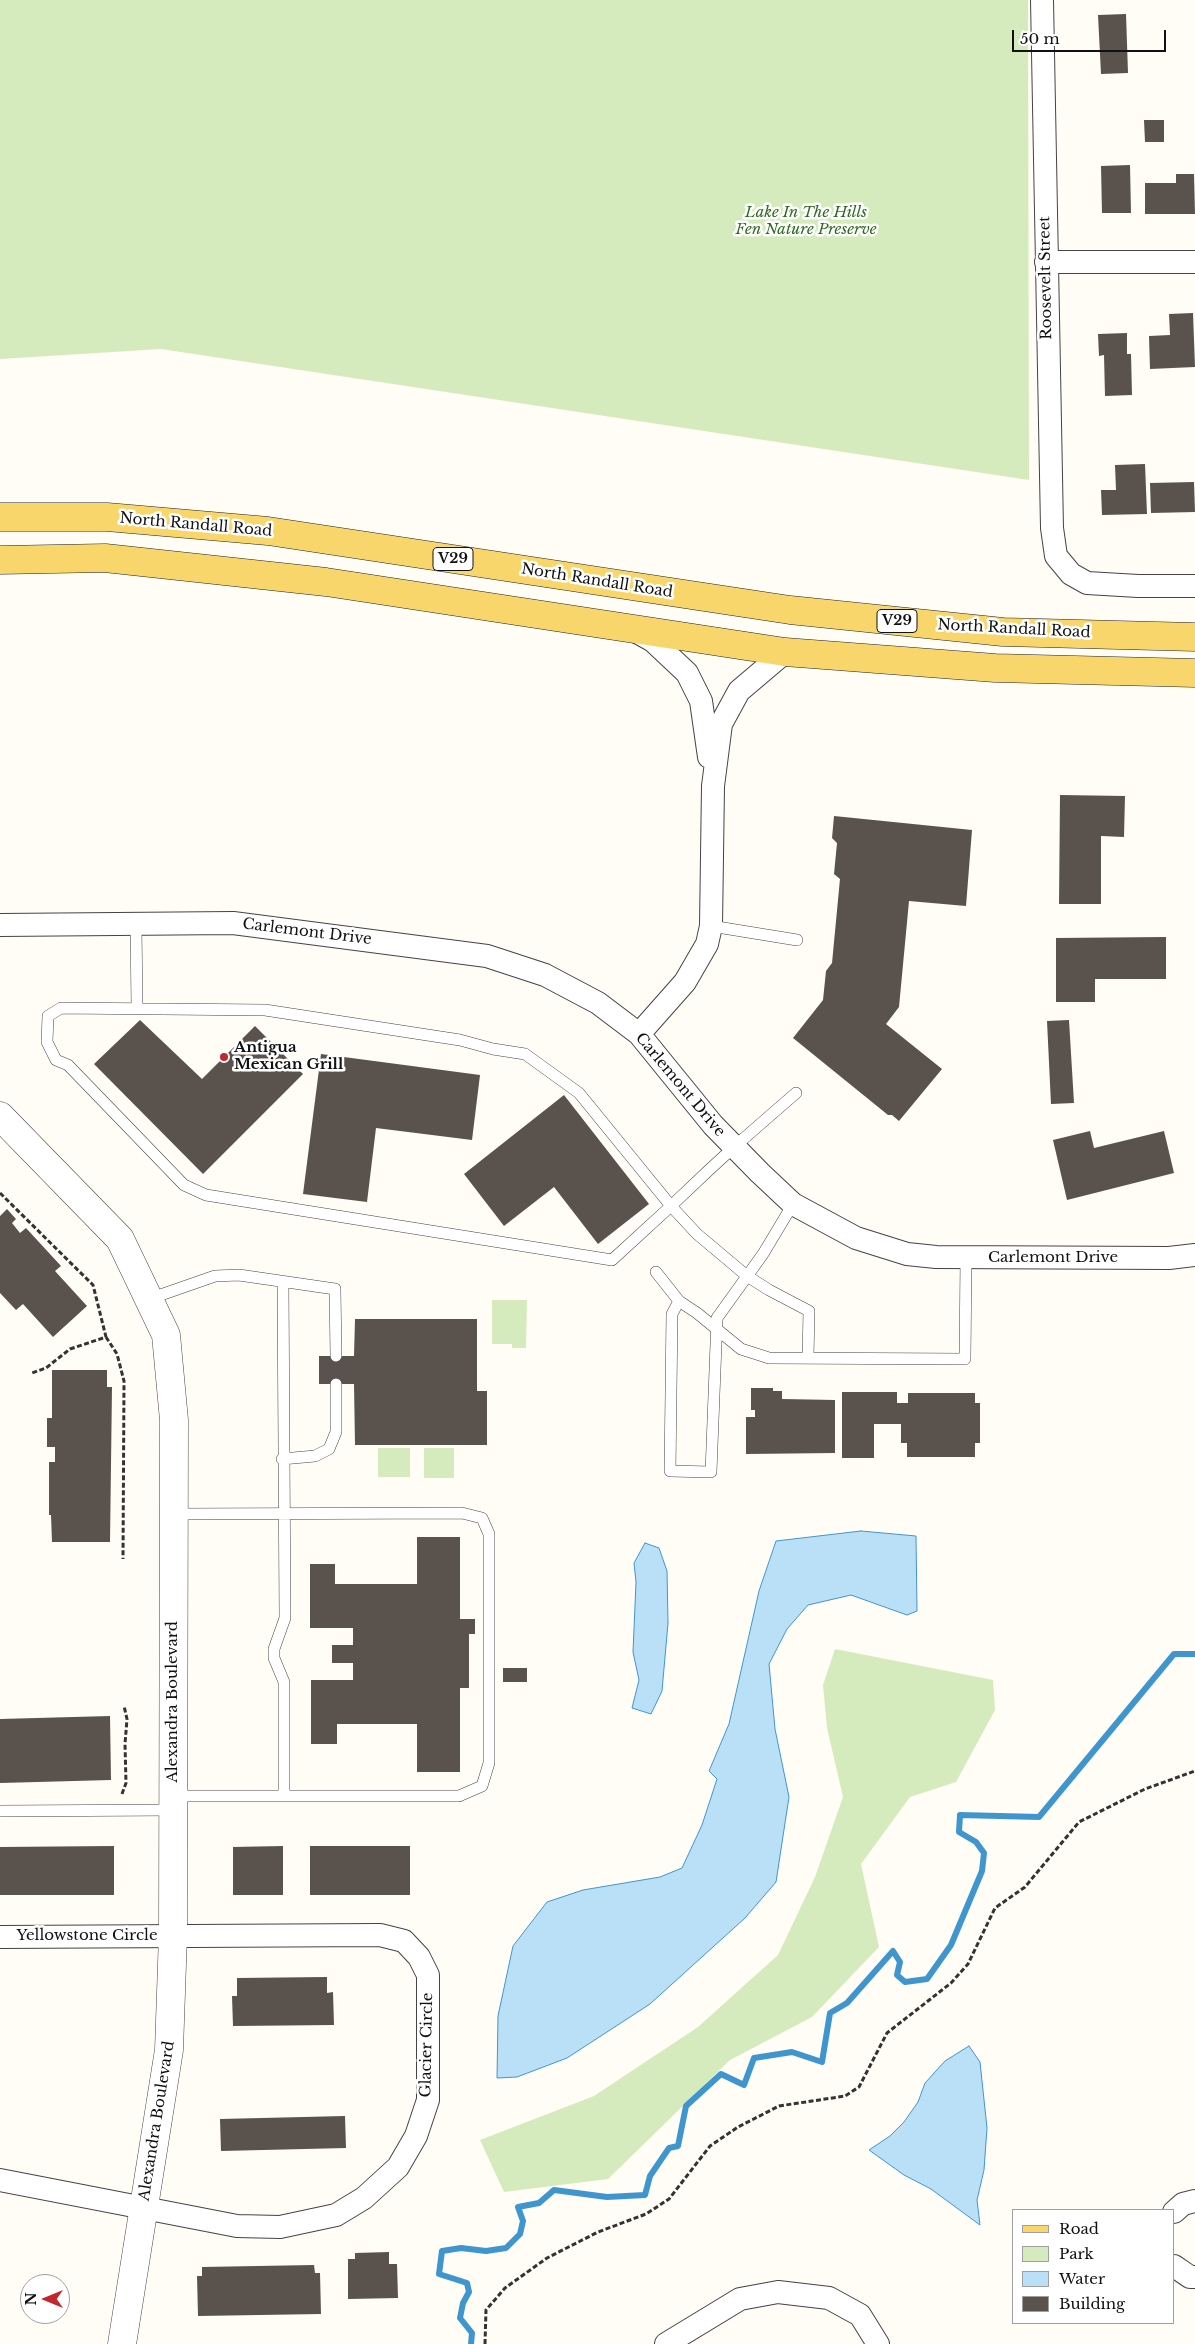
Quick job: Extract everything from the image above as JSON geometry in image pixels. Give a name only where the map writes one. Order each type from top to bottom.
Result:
[{"type":"main road","name":"North Randall Road","points":[[0,517],[107,517],[268,531],[771,607],[1003,632],[1195,637]]},
{"type":"main road","points":[[0,560],[105,558],[326,582],[785,652],[995,668],[1195,673]]},
{"type":"street","name":"Roosevelt Street","points":[[1042,0],[1052,528],[1056,556],[1071,574],[1087,583],[1138,586],[1195,586]]},
{"type":"street","points":[[1046,262],[1195,262]]},
{"type":"street","points":[[632,629],[653,641],[687,673],[700,701],[713,786]]},
{"type":"street","points":[[640,1034],[685,982],[707,944],[711,926],[713,786],[721,724],[739,690],[785,652]]},
{"type":"street","name":"Carlemont Drive","points":[[0,925],[136,925],[234,922],[487,956],[545,975],[598,1003],[640,1034],[713,1125],[794,1204],[856,1238],[907,1254],[966,1258],[1169,1258],[1195,1255]]},
{"type":"street","name":"Alexandra Boulevard","points":[[0,1116],[120,1239],[166,1335],[174,1420],[173,1935],[169,2050],[122,2344]]},
{"type":"street","name":"Yellowstone Circle","points":[[0,1937],[173,1935]]},
{"type":"street","name":"Glacier Circle","points":[[0,2180],[237,2226],[280,2226],[336,2215],[364,2198],[398,2167],[416,2136],[428,2100],[428,1975],[419,1957],[404,1941],[380,1935],[173,1935]]},
{"type":"street","points":[[1175,2211],[1183,2204],[1195,2201]]},
{"type":"street","points":[[1175,2267],[1195,2277]]},
{"type":"street","points":[[666,2344],[740,2300],[778,2292],[829,2298],[860,2315],[878,2344]]},
{"type":"lane","points":[[136,925],[137,1008]]},
{"type":"lane","points":[[711,926],[797,940]]},
{"type":"lane","points":[[796,1093],[734,1147],[671,1206],[612,1260],[206,1195],[184,1186],[68,1065],[56,1060],[47,1042],[48,1016],[61,1008],[271,1011],[460,1040],[525,1054],[579,1093],[671,1206],[697,1234],[748,1276],[769,1290],[809,1311],[808,1357]]},
{"type":"lane","points":[[679,1302],[672,1314],[670,1471],[712,1472],[717,1318],[748,1276],[794,1204]]},
{"type":"lane","points":[[656,1272],[679,1302],[716,1328],[741,1349],[770,1358],[965,1359],[966,1258]]},
{"type":"lane","points":[[149,1299],[215,1276],[239,1275],[335,1289],[336,1356]]},
{"type":"lane","points":[[283,1282],[282,1459],[285,1514],[284,1618],[274,1649],[274,1658],[284,1682],[284,1796]]},
{"type":"lane","points":[[282,1459],[315,1456],[329,1449],[336,1432],[336,1384]]},
{"type":"lane","points":[[0,1811],[284,1796],[459,1796],[482,1786],[489,1764],[489,1534],[482,1518],[462,1513],[174,1514]]},
{"type":"path","points":[[0,1193],[93,1285],[106,1337],[116,1354],[124,1380],[123,1559]]},
{"type":"path","points":[[32,1373],[46,1368],[70,1349],[106,1337]]},
{"type":"path","points":[[120,1802],[126,1783],[127,1719],[124,1706]]},
{"type":"path","points":[[485,2344],[486,2310],[505,2288],[546,2258],[598,2232],[646,2214],[669,2199],[710,2146],[738,2127],[779,2106],[844,2096],[859,2087],[887,2033],[951,1983],[968,1964],[995,1908],[1025,1887],[1079,1822],[1145,1789],[1195,1771]]},
{"type":"green space","name":"Lake In The Hills Fen Nature Preserve","points":[[0,0],[1028,0],[1029,480],[161,349],[0,359]]},
{"type":"green space","points":[[492,1300],[527,1300],[526,1348],[512,1348],[512,1344],[492,1344]]},
{"type":"green space","points":[[378,1448],[410,1448],[410,1477],[378,1477]]},
{"type":"green space","points":[[424,1448],[454,1448],[454,1478],[424,1478]]},
{"type":"green space","points":[[835,1649],[993,1680],[995,1710],[956,1782],[910,1797],[861,1864],[879,1947],[812,2017],[730,2060],[608,2179],[504,2192],[480,2140],[594,2096],[698,2027],[778,1955],[815,1877],[843,1797],[827,1728],[823,1685]]},
{"type":"water","points":[[861,1531],[916,1536],[917,1611],[907,1615],[851,1595],[808,1605],[787,1629],[769,1664],[775,1729],[789,1797],[776,1882],[745,1918],[650,2004],[567,2058],[517,2077],[497,2078],[498,2016],[513,1946],[547,1902],[583,1890],[660,1877],[682,1868],[702,1825],[717,1779],[709,1771],[729,1724],[759,1591],[776,1541]]},
{"type":"water","points":[[645,1543],[659,1548],[667,1571],[668,1623],[662,1691],[651,1714],[632,1708],[639,1680],[633,1652],[636,1582],[634,1563]]},
{"type":"water","points":[[969,2046],[980,2062],[987,2128],[984,2170],[977,2200],[980,2225],[931,2189],[904,2175],[869,2150],[890,2136],[904,2122],[918,2102],[925,2083],[945,2061]]},
{"type":"building","points":[[1126,14],[1128,73],[1101,74],[1098,15]]},
{"type":"building","points":[[1144,120],[1164,120],[1164,142],[1145,142]]},
{"type":"building","points":[[1130,165],[1131,213],[1102,213],[1101,166]]},
{"type":"building","points":[[1176,174],[1194,174],[1195,214],[1145,214],[1145,183],[1176,183]]},
{"type":"building","points":[[1193,313],[1195,367],[1150,369],[1149,336],[1170,335],[1169,314]]},
{"type":"building","points":[[1127,333],[1127,354],[1131,354],[1132,395],[1105,396],[1104,355],[1099,356],[1098,334]]},
{"type":"building","points":[[1145,464],[1147,514],[1102,515],[1101,490],[1116,490],[1115,465]]},
{"type":"building","points":[[1194,482],[1195,512],[1151,513],[1150,483]]},
{"type":"building","points":[[1060,795],[1125,796],[1124,837],[1101,836],[1101,904],[1059,904]]},
{"type":"building","points":[[834,816],[972,830],[966,906],[909,901],[899,1007],[886,1024],[942,1069],[899,1121],[892,1115],[888,1115],[793,1038],[823,1000],[826,971],[832,963],[840,879],[834,874],[837,843],[832,838]]},
{"type":"building","points":[[1166,937],[1166,979],[1095,979],[1095,1002],[1056,1002],[1056,938]]},
{"type":"building","points":[[140,1020],[202,1079],[255,1026],[303,1074],[203,1174],[94,1064]]},
{"type":"building","points":[[1069,1020],[1074,1103],[1051,1104],[1047,1021]]},
{"type":"building","points":[[321,1054],[480,1075],[472,1140],[376,1128],[367,1202],[303,1194]]},
{"type":"building","points":[[564,1095],[649,1204],[598,1244],[554,1187],[504,1226],[464,1174]]},
{"type":"building","points":[[1090,1131],[1094,1148],[1164,1131],[1174,1173],[1067,1200],[1053,1140]]},
{"type":"building","points":[[7,1209],[16,1219],[12,1223],[20,1233],[26,1228],[61,1266],[55,1271],[87,1306],[53,1337],[23,1304],[16,1310],[0,1293],[0,1216]]},
{"type":"building","points":[[355,1319],[477,1319],[477,1391],[487,1391],[487,1445],[355,1445],[354,1384],[319,1384],[319,1356],[354,1356]]},
{"type":"building","points":[[52,1370],[107,1370],[107,1387],[112,1387],[110,1542],[52,1542],[51,1515],[49,1515],[49,1462],[55,1462],[55,1447],[47,1447],[47,1418],[52,1418]]},
{"type":"building","points":[[751,1388],[773,1388],[773,1391],[782,1391],[782,1399],[835,1400],[835,1453],[746,1454],[746,1417],[755,1417],[755,1410],[751,1410]]},
{"type":"building","points":[[842,1392],[897,1392],[897,1403],[908,1403],[908,1393],[975,1393],[975,1403],[980,1403],[980,1443],[975,1443],[975,1457],[907,1457],[907,1443],[901,1443],[901,1424],[874,1424],[874,1458],[842,1458]]},
{"type":"building","points":[[417,1537],[460,1537],[460,1619],[475,1619],[475,1634],[469,1634],[469,1688],[460,1688],[460,1772],[417,1772],[417,1724],[337,1724],[337,1744],[311,1744],[311,1680],[353,1680],[353,1663],[332,1663],[332,1645],[353,1645],[353,1628],[310,1628],[310,1564],[335,1564],[335,1584],[417,1584]]},
{"type":"building","points":[[503,1668],[527,1668],[527,1682],[503,1682]]},
{"type":"building","points":[[110,1716],[111,1780],[0,1783],[0,1719]]},
{"type":"building","points":[[114,1846],[114,1895],[0,1895],[0,1847]]},
{"type":"building","points":[[283,1846],[283,1895],[233,1895],[233,1847]]},
{"type":"building","points":[[310,1846],[410,1846],[410,1895],[310,1895]]},
{"type":"building","points":[[327,1977],[327,1993],[333,1992],[334,2025],[233,2026],[232,1996],[237,1996],[237,1978]]},
{"type":"building","points":[[345,2116],[346,2148],[221,2151],[220,2119]]},
{"type":"building","points":[[389,2252],[389,2264],[397,2264],[398,2298],[348,2299],[348,2259],[355,2259],[355,2253]]},
{"type":"building","points":[[314,2265],[315,2273],[320,2273],[321,2314],[198,2316],[197,2276],[202,2276],[202,2267]]},
{"type":"waterway","points":[[471,2344],[472,2333],[460,2318],[463,2303],[469,2292],[467,2283],[439,2274],[442,2251],[461,2248],[486,2251],[506,2248],[520,2234],[523,2221],[518,2207],[539,2203],[554,2190],[607,2197],[645,2195],[650,2176],[669,2148],[678,2146],[686,2106],[721,2074],[744,2085],[754,2058],[792,2052],[822,2062],[830,2013],[847,2003],[893,1951],[900,1962],[897,1975],[905,1982],[927,1979],[951,1945],[982,1871],[984,1853],[976,1842],[959,1832],[960,1815],[1039,1817],[1174,1654],[1195,1654]]},
{"type":"place","name":"Antigua Mexican Grill","points":[[224,1057]]}]
